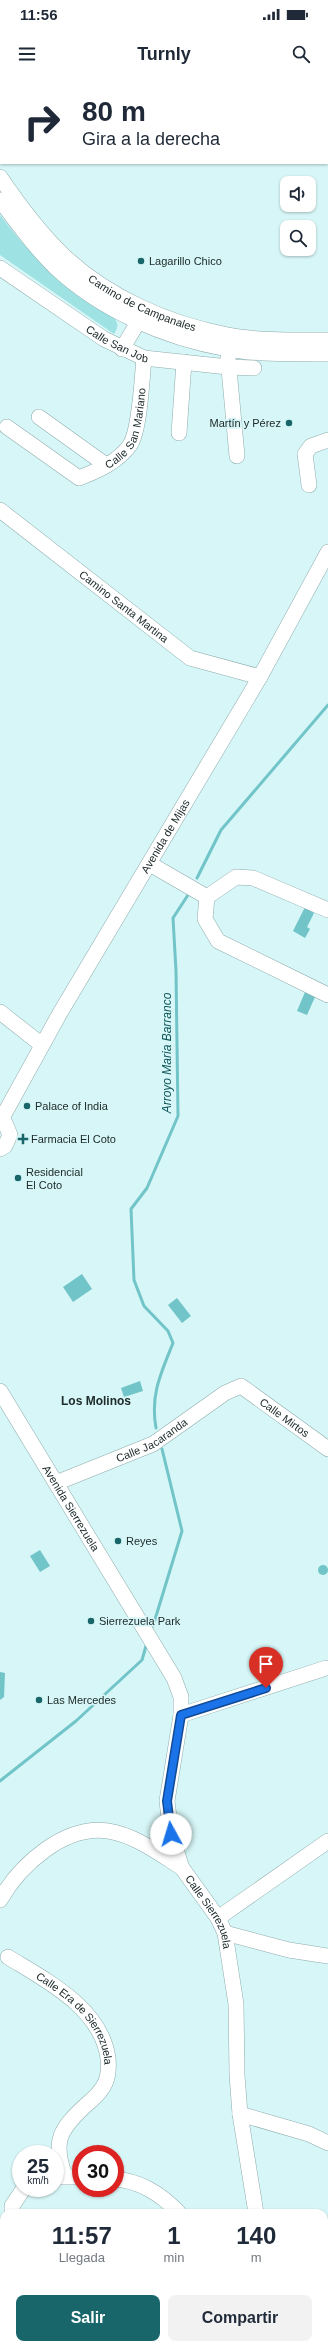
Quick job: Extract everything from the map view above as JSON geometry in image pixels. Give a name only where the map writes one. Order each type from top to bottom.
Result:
[{"type":"street","name":"Camino de Campanales","points":[[0,177],[36,226],[64,256],[99,283],[144,309],[187,325],[229,335],[328,340]]},
{"type":"street","name":"Camino de Campanales","points":[[0,200],[26,234],[55,266],[90,294],[138,322],[183,338],[228,349],[328,354]]},
{"type":"street","name":"Calle San Job","points":[[0,268],[104,340],[144,358],[228,367],[254,368]]},
{"type":"street","points":[[122,349],[138,322]]},
{"type":"street","points":[[228,349],[228,367],[237,456]]},
{"type":"street","name":"Calle San Mariano","points":[[7,427],[78,478],[106,465],[131,444],[136,429],[144,358]]},
{"type":"street","points":[[179,433],[184,362]]},
{"type":"street","points":[[39,417],[106,465]]},
{"type":"street","points":[[309,485],[305,454],[311,446],[328,440]]},
{"type":"street","name":"Camino Santa Martina","points":[[0,510],[190,658],[260,677]]},
{"type":"street","name":"Avenida de Mijas","points":[[1,1120],[42,1045],[260,677],[328,552]]},
{"type":"street","points":[[150,864],[207,897]]},
{"type":"street","points":[[207,897],[236,877],[253,878],[328,910]]},
{"type":"street","points":[[207,897],[205,919],[218,941],[328,995]]},
{"type":"street","points":[[0,1012],[42,1045]]},
{"type":"street","points":[[0,1149],[5,1146],[10,1135],[8,1128],[1,1120]]},
{"type":"street","name":"Calle Mirtos","points":[[240,1386],[328,1449]]},
{"type":"street","name":"Calle Jacaranda","points":[[56,1483],[153,1444],[225,1393],[240,1386]]},
{"type":"street","name":"Avenida Sierrezuela","points":[[0,1391],[142,1624]]},
{"type":"street","name":"Calle Sierrezuela","points":[[142,1624],[174,1678],[181,1697],[181,1715],[167,1801],[171,1834],[182,1868],[218,1918],[225,1933],[236,2004],[237,2076],[240,2114],[255,2209]]},
{"type":"street","points":[[181,1715],[326,1668]]},
{"type":"street","points":[[0,1900],[10,1883],[44,1850],[60,1841],[92,1832],[108,1831],[125,1836],[182,1868]]},
{"type":"street","points":[[218,1918],[328,1841]]},
{"type":"street","points":[[225,1933],[289,1950],[328,1956]]},
{"type":"street","name":"Calle Era de Sierrezuela","points":[[8,1957],[54,1985],[78,2005],[98,2030],[107,2053],[109,2066],[103,2087],[73,2117],[60,2137],[59,2145]]},
{"type":"street","points":[[240,2114],[309,2134],[328,2143]]},
{"type":"street","points":[[124,2181],[148,2188],[174,2209]]},
{"type":"street","points":[[12,2209],[12,2206],[18,2197]]},
{"type":"shaded area","points":[[0,215],[12,231],[52,272],[81,296],[114,318],[117,322],[117,326],[114,334],[0,255]]},
{"type":"shaded area","points":[[305,907],[314,913],[307,927],[310,929],[305,938],[293,931]]},
{"type":"shaded area","points":[[305,992],[315,997],[307,1015],[297,1011]]},
{"type":"shaded area","points":[[82,1274],[92,1289],[73,1302],[63,1287]]},
{"type":"shaded area","points":[[177,1298],[191,1316],[182,1323],[168,1305]]},
{"type":"shaded area","points":[[140,1381],[143,1391],[124,1397],[121,1388]]},
{"type":"shaded area","points":[[40,1550],[50,1566],[40,1572],[30,1556]]},
{"type":"shaded area","points":[[321,1565],[325,1565],[327,1566],[327,1574],[321,1575],[318,1572],[318,1568]]},
{"type":"shaded area","points":[[0,1672],[5,1673],[4,1697],[0,1700]]},
{"type":"waterway","name":"Arroyo Maria Barranco","points":[[197,878],[221,830],[328,705]]},
{"type":"waterway","name":"Arroyo Maria Barranco","points":[[156,1428],[154,1405],[158,1384],[173,1343],[168,1331],[144,1306],[134,1280],[131,1209],[147,1188],[178,1116],[176,971],[173,918],[188,895]]},
{"type":"waterway","name":"Arroyo Maria Barranco","points":[[153,1626],[182,1531],[162,1449]]},
{"type":"waterway","name":"Arroyo Maria Barranco","points":[[0,1781],[76,1721],[142,1660],[146,1646]]},
{"type":"place","name":"Lagarillo Chico","points":[[141,261]]},
{"type":"place","name":"Martín y Pérez","points":[[289,423]]},
{"type":"place","name":"Palace of India","points":[[27,1106]]},
{"type":"place","name":"Farmacia El Coto","points":[[23,1139]]},
{"type":"place","name":"Residencial El Coto","points":[[18,1178]]},
{"type":"place","name":"Reyes","points":[[118,1541]]},
{"type":"place","name":"Sierrezuela Park","points":[[91,1621]]},
{"type":"place","name":"Las Mercedes","points":[[39,1700]]},
{"type":"district","name":"Los Molinos","points":[[96,1401]]},
{"type":"route","points":[[171,1834],[167,1801],[181,1715],[266,1688]]}]
